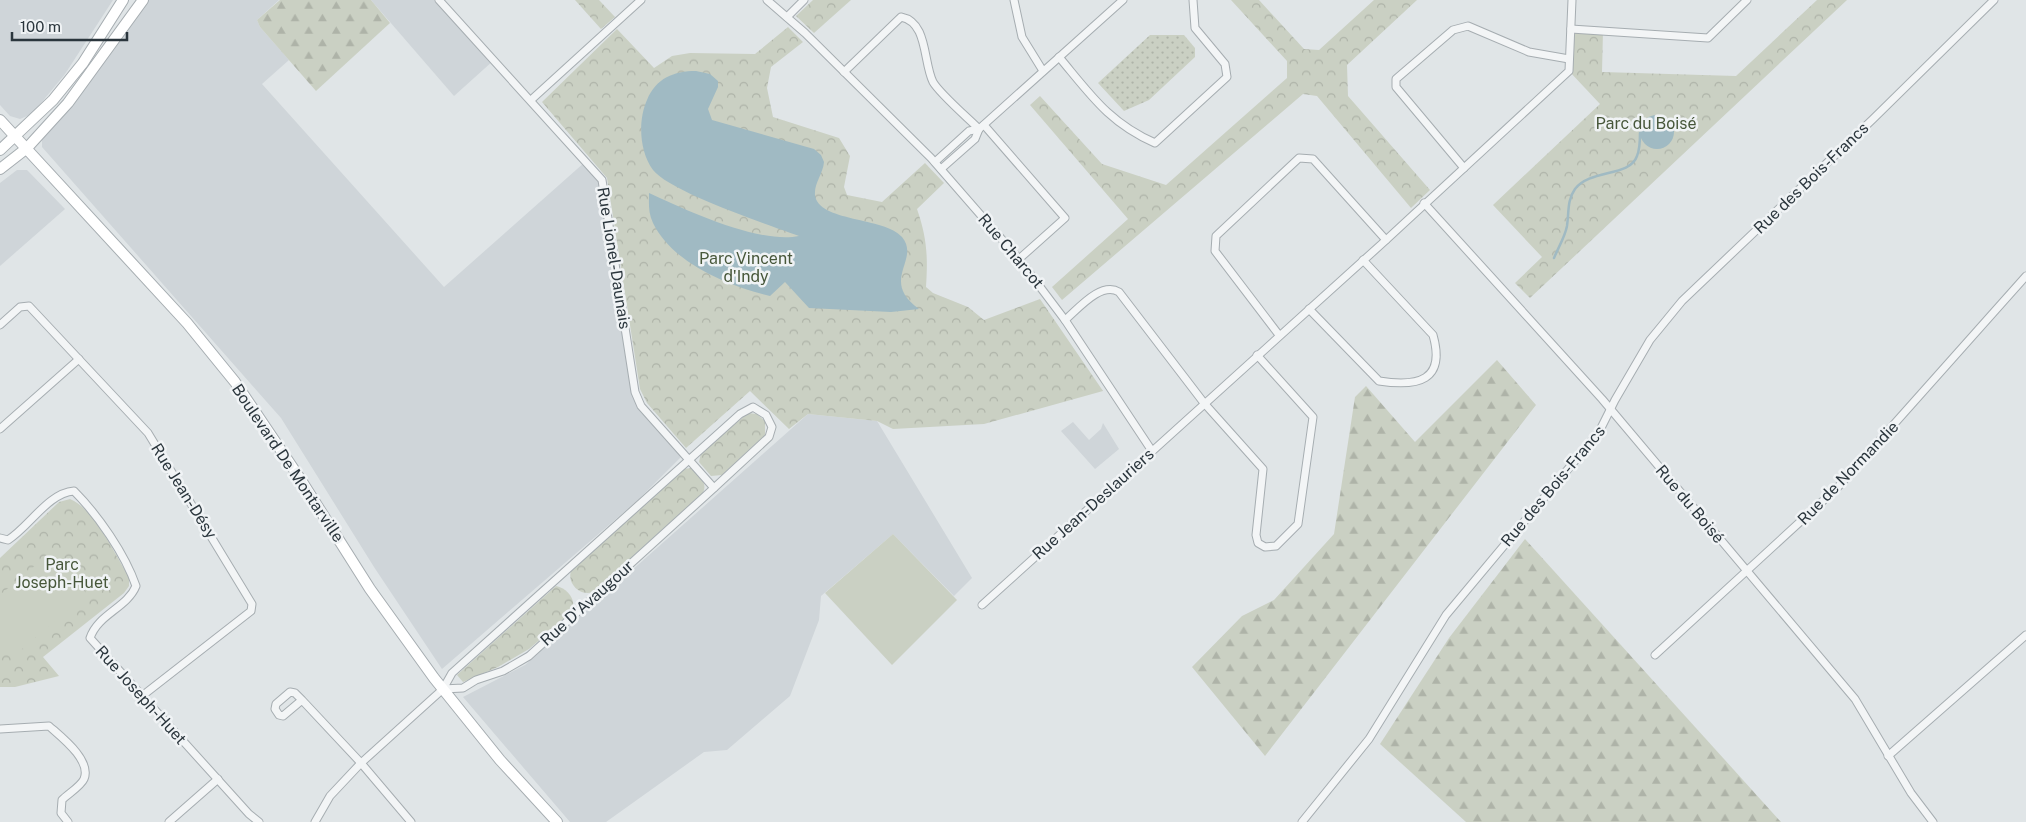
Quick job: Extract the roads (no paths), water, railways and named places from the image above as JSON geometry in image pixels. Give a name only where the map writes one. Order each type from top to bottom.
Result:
[{"type":"street","points":[[0,150],[53,100],[77,70],[123,0]]},
{"type":"street","points":[[0,169],[27,148],[68,103],[143,0]]},
{"type":"street","name":"Rue Lionel-Daunais","points":[[440,0],[602,180],[635,392],[641,406],[714,488]]},
{"type":"street","points":[[531,100],[641,0]]},
{"type":"street","name":"Rue Charcot","points":[[767,0],[787,17],[935,162],[1019,259],[1065,320],[1152,451]]},
{"type":"street","points":[[787,17],[804,0]]},
{"type":"street","points":[[1014,0],[1022,37],[1044,71]]},
{"type":"street","points":[[941,169],[975,138],[981,127],[1123,0]]},
{"type":"street","points":[[1059,57],[1106,112],[1131,132],[1155,143],[1227,76],[1225,64],[1194,28],[1193,0]]},
{"type":"street","name":"Rue Jean-Deslauriers","points":[[982,605],[1386,240],[1569,71],[1572,0]]},
{"type":"street","points":[[1571,29],[1708,38],[1747,0]]},
{"type":"street","name":"Rue des Bois-Francs","points":[[1302,822],[1370,739],[1446,615],[1587,448],[1605,424],[1611,409],[1650,340],[1682,301],[1873,119],[1994,0]]},
{"type":"street","points":[[844,72],[901,18],[910,19],[916,25],[934,83],[981,127],[1065,218],[1019,259]]},
{"type":"street","points":[[1464,168],[1396,87],[1396,79],[1453,30],[1468,26],[1529,52],[1569,59]]},
{"type":"street","name":"Boulevard De Montarville","points":[[0,120],[187,323],[235,382],[299,476],[370,589],[444,689],[500,760],[557,822]]},
{"type":"street","points":[[935,162],[969,131],[981,127]]},
{"type":"street","points":[[1279,336],[1215,251],[1216,236],[1299,158],[1313,159],[1386,240]]},
{"type":"street","name":"Rue du Boisé","points":[[1424,203],[1611,409],[1855,699],[1911,793],[1933,822]]},
{"type":"street","points":[[1309,308],[1379,381],[1413,383],[1424,380],[1434,369],[1438,351],[1433,335],[1363,260]]},
{"type":"street","name":"Rue de Normandie","points":[[1655,655],[1838,488],[2026,276]]},
{"type":"street","points":[[1065,320],[1103,289],[1114,289],[1119,292],[1204,403],[1263,469],[1256,535],[1258,543],[1265,547],[1276,546],[1298,524],[1313,417],[1257,356]]},
{"type":"street","name":"Rue Jean-Désy","points":[[0,325],[20,307],[29,306],[148,433],[252,604],[251,612],[142,696]]},
{"type":"street","points":[[0,429],[79,359]]},
{"type":"street","name":"Rue D'Avaugour","points":[[444,689],[463,688],[476,680],[503,671],[529,656],[770,435],[772,423],[766,414],[756,408],[746,410],[689,461]]},
{"type":"street","points":[[315,822],[330,796],[361,763],[444,689],[452,673],[689,461]]},
{"type":"street","name":"Rue Joseph-Huet","points":[[0,538],[8,540],[19,533],[63,492],[74,491],[89,507],[131,572],[136,586],[132,594],[93,628],[90,638],[259,822]]},
{"type":"street","points":[[1888,756],[2026,635]]},
{"type":"street","points":[[302,700],[361,763],[411,822]]},
{"type":"street","points":[[0,729],[49,726],[74,748],[85,772],[84,780],[62,800],[61,813],[68,822]]},
{"type":"street","points":[[170,822],[218,779]]},
{"type":"water","points":[[696,71],[710,74],[718,81],[718,87],[708,109],[712,120],[814,149],[821,155],[824,162],[815,191],[819,204],[839,215],[882,226],[902,237],[907,246],[907,254],[901,280],[902,289],[908,299],[919,309],[891,312],[809,308],[785,282],[770,296],[754,292],[704,271],[674,250],[662,237],[651,219],[649,193],[722,224],[763,235],[799,236],[699,198],[663,179],[653,170],[648,162],[641,135],[641,126],[644,108],[651,92],[661,81],[673,74]]},
{"type":"water","points":[[1657,115],[1669,120],[1674,132],[1669,144],[1657,149],[1645,144],[1640,132],[1645,120]]},
{"type":"waterway","points":[[1554,258],[1566,230],[1569,202],[1572,193],[1590,178],[1618,170],[1633,163],[1639,150],[1640,133]]},
{"type":"park label","name":"Parc du Boisé","points":[[1646,123]]},
{"type":"park label","name":"Parc Vincent d'Indy","points":[[746,267]]},
{"type":"park label","name":"Parc Joseph-Huet","points":[[62,573]]}]
